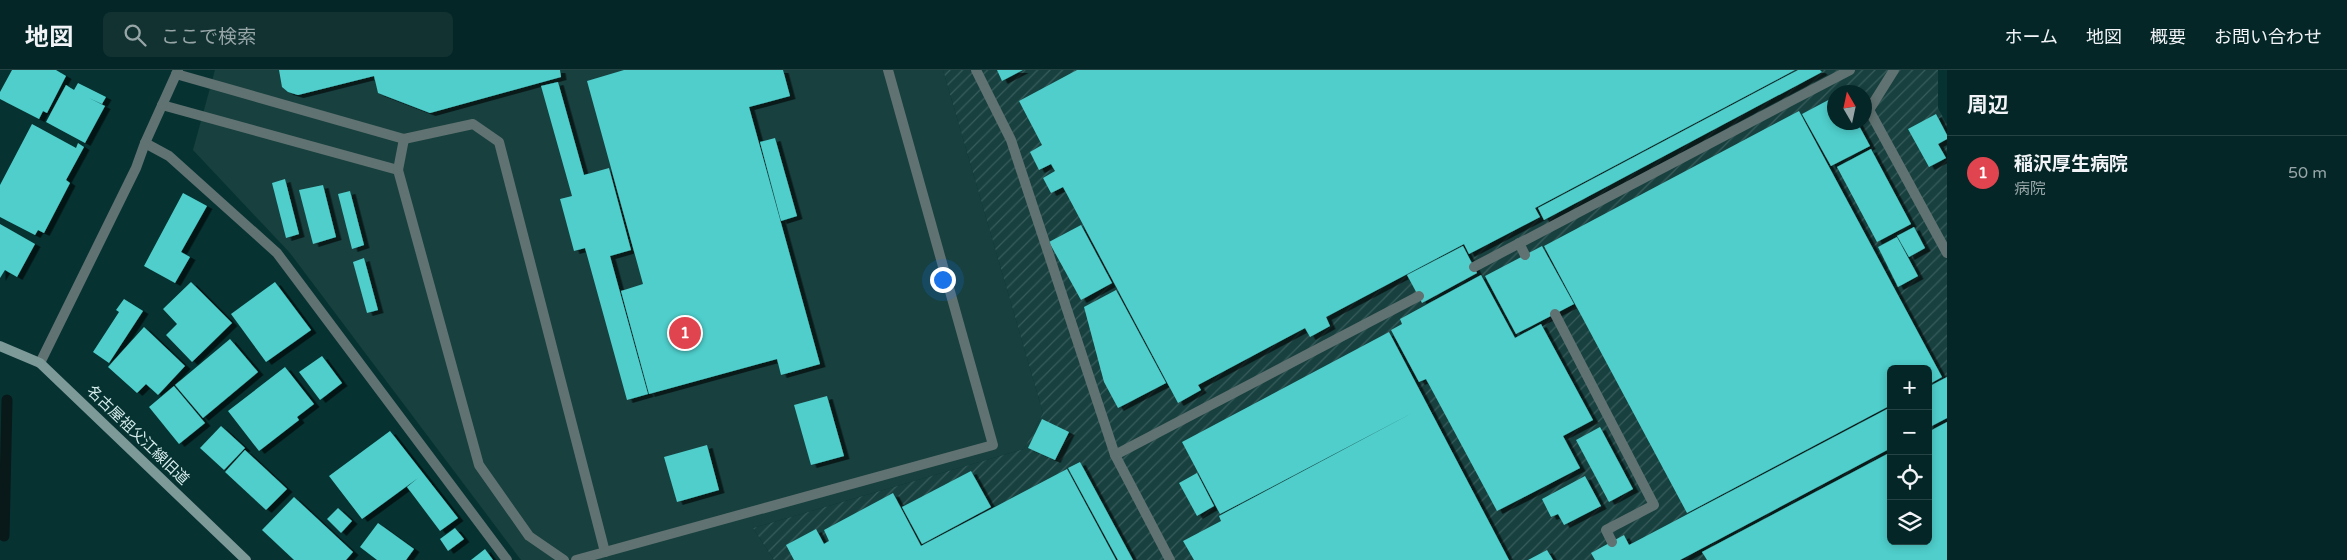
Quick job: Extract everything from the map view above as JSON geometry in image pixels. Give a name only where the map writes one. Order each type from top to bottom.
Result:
[{"type":"street","points":[[576,560],[993,444],[888,70]]},
{"type":"street","points":[[976,70],[1011,140],[1115,455],[1170,560]]},
{"type":"street","points":[[1474,267],[1850,70]]},
{"type":"street","points":[[1894,70],[1869,110],[1947,253]]},
{"type":"street","points":[[40,363],[136,168],[145,143],[177,72],[404,139],[473,124],[499,142],[605,552]]},
{"type":"street","points":[[162,105],[398,170]]},
{"type":"street","points":[[404,139],[398,170],[479,465],[529,536],[564,560]]},
{"type":"street","points":[[145,143],[169,156],[277,253],[507,560]]},
{"type":"street","points":[[1519,243],[1525,255]]},
{"type":"street","points":[[1115,455],[1418,296]]},
{"type":"street","points":[[1555,314],[1654,506],[1606,530],[1612,542]]},
{"type":"street","name":"名古屋祖父江線旧道","points":[[0,346],[40,363],[246,560]]},
{"type":"shaded area","points":[[215,70],[943,70],[1043,413],[1024,449],[753,528],[774,560],[521,560],[290,253],[193,150]]},
{"type":"shaded area","points":[[943,70],[1938,70],[1938,108],[1947,125],[1947,560],[774,560],[753,528],[1024,449],[1043,413]]},
{"type":"building","points":[[12,70],[56,70],[66,76],[47,113],[43,111],[39,119],[0,99],[0,92]]},
{"type":"building","points":[[279,70],[560,70],[561,77],[430,113],[378,93],[374,76],[298,95],[288,92],[282,87]]},
{"type":"building","points":[[624,70],[783,70],[790,96],[749,107],[820,364],[781,375],[777,359],[649,394],[621,291],[643,284],[587,81]]},
{"type":"building","points":[[997,70],[1023,70],[1002,81]]},
{"type":"building","points":[[1077,70],[1795,70],[1535,208],[1540,217],[1469,254],[1464,244],[1326,317],[1330,326],[1310,337],[1305,328],[1198,385],[1201,390],[1178,403],[1063,187],[1051,193],[1043,178],[1055,171],[1051,164],[1039,170],[1030,152],[1042,145],[1019,101]]},
{"type":"building","points":[[1798,70],[1820,70],[1822,72],[1544,220],[1538,208]]},
{"type":"building","points":[[558,82],[584,175],[609,168],[631,250],[610,256],[648,394],[627,400],[585,248],[574,251],[560,199],[572,196],[541,86]]},
{"type":"building","points":[[78,83],[106,97],[102,104],[89,98],[105,106],[85,143],[46,122],[66,85],[74,90]]},
{"type":"building","points":[[1827,101],[1827,130],[1861,130],[1870,146],[1831,166],[1802,114]]},
{"type":"building","points":[[1799,111],[1942,377],[1932,383],[1932,365],[1887,365],[1887,407],[1687,513],[1544,246]]},
{"type":"building","points":[[1936,114],[1947,135],[1947,139],[1938,144],[1946,158],[1929,167],[1908,129]]},
{"type":"building","points":[[32,124],[76,148],[78,143],[84,147],[66,180],[70,183],[44,233],[38,230],[35,235],[0,217],[0,185]]},
{"type":"building","points":[[775,138],[797,216],[781,221],[760,142]]},
{"type":"building","points":[[1871,149],[1911,224],[1877,242],[1837,167]]},
{"type":"building","points":[[285,179],[299,234],[286,238],[272,183]]},
{"type":"building","points":[[323,185],[336,237],[313,244],[299,190]]},
{"type":"building","points":[[350,191],[364,245],[352,249],[338,194]]},
{"type":"building","points":[[183,193],[207,206],[181,252],[190,257],[175,283],[144,266]]},
{"type":"building","points":[[0,224],[35,244],[17,277],[5,270],[0,278]]},
{"type":"building","points":[[1081,225],[1112,283],[1081,300],[1049,242]]},
{"type":"building","points":[[1914,227],[1925,248],[1909,257],[1897,236]]},
{"type":"building","points":[[1897,237],[1918,276],[1898,287],[1878,247]]},
{"type":"building","points":[[1463,246],[1477,273],[1422,303],[1407,275]]},
{"type":"building","points":[[1542,246],[1574,304],[1516,334],[1485,276]]},
{"type":"building","points":[[364,258],[378,310],[367,313],[353,262]]},
{"type":"building","points":[[1481,275],[1515,338],[1541,324],[1593,420],[1563,436],[1580,468],[1497,511],[1426,379],[1419,382],[1391,330],[1402,324],[1400,319]]},
{"type":"building","points":[[191,282],[232,323],[192,362],[166,335],[177,324],[163,309]]},
{"type":"building","points":[[275,282],[311,330],[266,362],[231,314]]},
{"type":"building","points":[[1116,290],[1166,383],[1118,408],[1104,382],[1084,307]]},
{"type":"building","points":[[124,299],[143,311],[109,363],[93,352],[119,312],[116,310]]},
{"type":"building","points":[[144,327],[185,366],[158,395],[146,384],[137,393],[108,367]]},
{"type":"building","points":[[1389,332],[1509,560],[1194,560],[1183,541],[1221,521],[1219,516],[1416,411],[1220,514],[1182,442]]},
{"type":"building","points":[[230,339],[258,372],[203,418],[175,385]]},
{"type":"building","points":[[322,356],[342,383],[320,400],[299,372]]},
{"type":"building","points":[[285,367],[314,404],[297,417],[299,420],[259,451],[228,411]]},
{"type":"building","points":[[1947,377],[1947,418],[1932,426],[1932,410],[1932,385]]},
{"type":"building","points":[[174,386],[205,423],[179,444],[149,407]]},
{"type":"building","points":[[827,396],[844,456],[811,465],[794,405]]},
{"type":"building","points":[[1887,409],[1887,450],[1680,560],[1595,560],[1591,553],[1624,535],[1629,545]]},
{"type":"building","points":[[1042,419],[1069,432],[1055,460],[1028,448]]},
{"type":"building","points":[[1947,422],[1947,560],[1707,560],[1702,552],[1887,454],[1887,545],[1932,545],[1932,430]]},
{"type":"building","points":[[221,426],[245,448],[224,470],[200,448]]},
{"type":"building","points":[[1600,427],[1633,489],[1609,502],[1576,440]]},
{"type":"building","points":[[390,431],[458,518],[440,531],[407,487],[418,478],[362,519],[329,476]]},
{"type":"building","points":[[707,445],[719,490],[677,502],[664,457]]},
{"type":"building","points":[[245,450],[287,489],[266,510],[225,472]]},
{"type":"building","points":[[1080,462],[1133,560],[1118,560],[1068,468]]},
{"type":"building","points":[[1067,469],[1116,560],[794,560],[786,545],[816,529],[824,544],[829,541],[824,530],[893,493],[921,546]]},
{"type":"building","points":[[971,471],[991,507],[922,544],[902,507]]},
{"type":"building","points":[[1197,473],[1214,506],[1197,516],[1179,483]]},
{"type":"building","points":[[1585,476],[1601,506],[1564,525],[1558,514],[1551,517],[1542,499]]},
{"type":"building","points":[[294,497],[353,552],[346,560],[294,560],[262,530]]},
{"type":"building","points":[[338,508],[352,521],[341,533],[327,519]]},
{"type":"building","points":[[378,523],[414,549],[406,560],[377,560],[360,547]]},
{"type":"building","points":[[455,528],[464,539],[448,551],[440,539]]},
{"type":"building","points":[[485,549],[493,560],[471,560]]},
{"type":"building","points":[[1547,550],[1553,560],[1528,560]]},
{"type":"waterway","points":[[4,536],[7,400]]},
{"type":"place","name":"稲沢厚生病院","points":[[685,333]]}]
